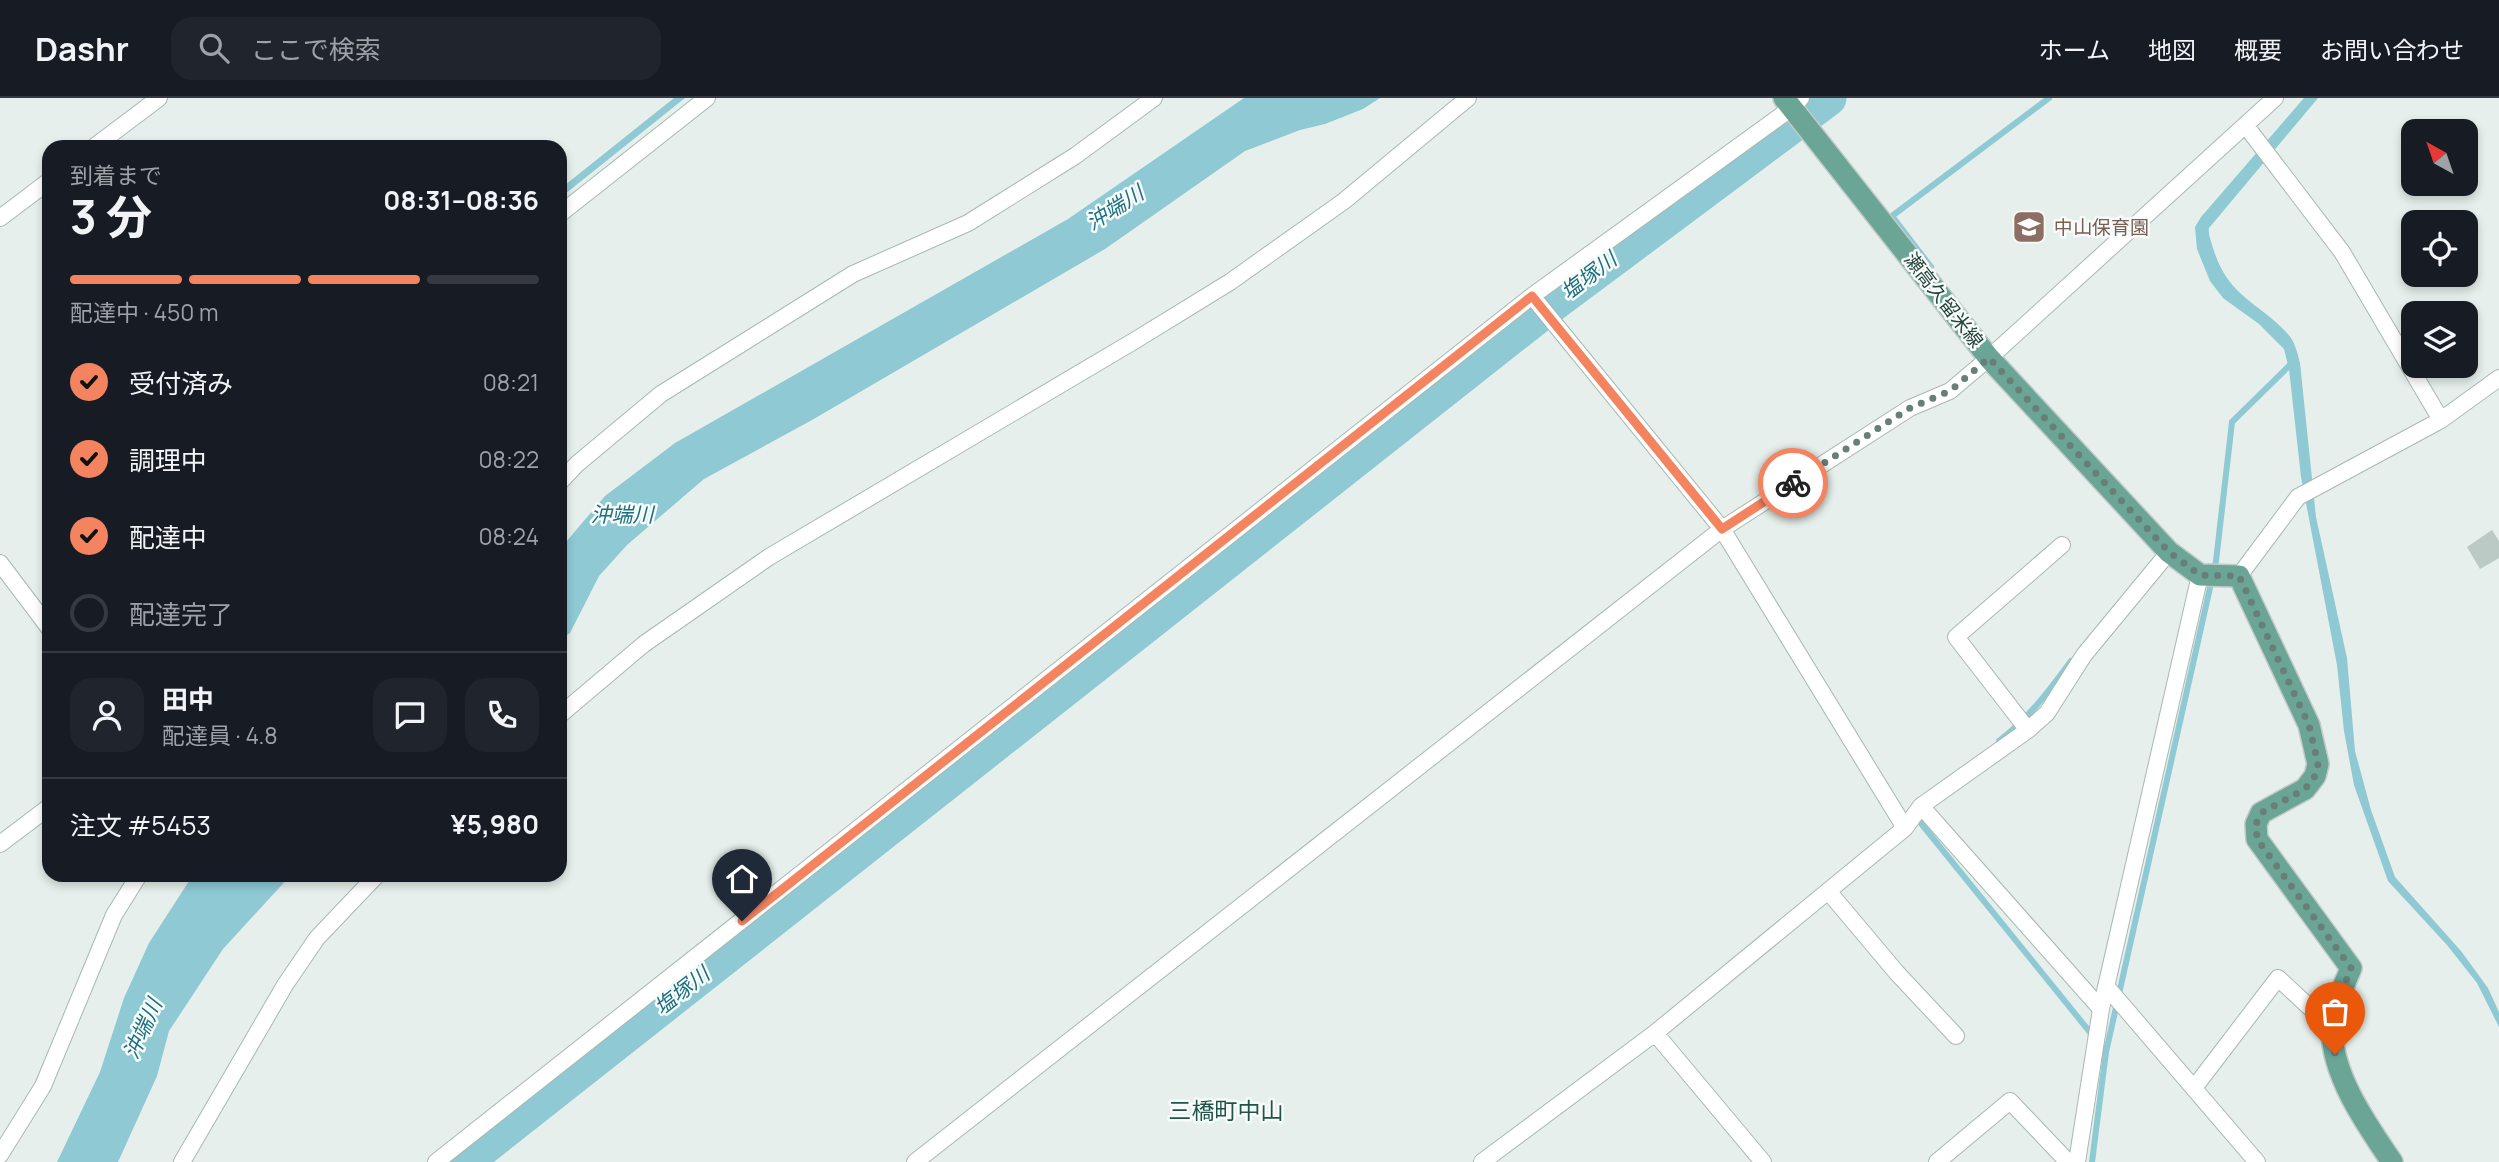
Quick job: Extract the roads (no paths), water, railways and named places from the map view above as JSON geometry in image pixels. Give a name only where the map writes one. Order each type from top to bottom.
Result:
[{"type":"main road","name":"瀬高久留米線","points":[[1793,101],[1989,358],[2169,552],[2218,575],[2309,725],[2318,764],[2315,776],[2305,789],[2261,813],[2256,824],[2257,839],[2351,968],[2332,1028],[2335,1054],[2355,1107],[2384,1158]]},
{"type":"street","points":[[103,140],[159,98]]},
{"type":"street","points":[[567,208],[707,98]]},
{"type":"street","points":[[567,475],[661,394],[853,274],[968,223],[1075,156],[1154,98]]},
{"type":"street","points":[[567,709],[644,644],[769,556],[1230,282],[1344,201],[1468,98]]},
{"type":"street","points":[[915,1162],[1722,529],[1910,408],[1950,391],[2275,98]]},
{"type":"street","points":[[436,1162],[1532,296],[1793,101]]},
{"type":"street","points":[[2246,126],[2342,252],[2441,420]]},
{"type":"street","points":[[0,218],[42,186]]},
{"type":"street","points":[[1532,296],[1722,529],[1905,828]]},
{"type":"street","points":[[2077,1162],[2106,986],[2218,575],[2298,496],[2441,420],[2499,378]]},
{"type":"street","points":[[2028,730],[1956,637],[2062,545]]},
{"type":"street","points":[[1482,1162],[1655,1033],[1905,828],[1921,806],[2028,730],[2047,713],[2084,655],[2169,552]]},
{"type":"street","points":[[0,563],[42,606]]},
{"type":"street","points":[[1921,806],[2101,1009]]},
{"type":"street","points":[[0,844],[42,812]]},
{"type":"street","points":[[0,1154],[43,1086],[114,915],[135,882]]},
{"type":"street","points":[[183,1162],[291,976],[317,938],[370,882]]},
{"type":"street","points":[[1828,891],[1897,973],[1956,1036]]},
{"type":"street","points":[[2194,1088],[2278,978],[2332,1028]]},
{"type":"street","points":[[2106,986],[2257,1162]]},
{"type":"street","points":[[1655,1033],[1763,1162]]},
{"type":"street","points":[[1937,1162],[2010,1101],[2068,1162]]},
{"type":"water","points":[[674,98],[685,98],[567,192],[567,183]]},
{"type":"water","name":"沖端川","points":[[1244,98],[1380,98],[1363,109],[1325,124],[1300,130],[1245,151],[1105,249],[812,420],[704,479],[627,545],[599,576],[567,635],[567,541],[605,496],[675,443],[1068,219]]},
{"type":"water","points":[[2304,98],[2318,98],[2209,228],[2209,236],[2219,264],[2235,288],[2287,333],[2297,351],[2316,517],[2347,658],[2355,751],[2371,810],[2395,877],[2461,951],[2488,988],[2499,1012],[2499,1027],[2477,983],[2447,945],[2388,881],[2354,785],[2344,731],[2337,665],[2301,477],[2289,369],[2284,349],[2259,324],[2223,298],[2210,281],[2197,249],[2195,227],[2201,217]]},
{"type":"water","name":"沖端川","points":[[188,882],[285,882],[223,949],[169,1031],[157,1076],[118,1162],[57,1162],[100,1072],[124,998],[149,943]]},
{"type":"waterway","name":"塩塚川","points":[[464,1162],[1553,303],[1828,98]]},
{"type":"waterway","points":[[1931,267],[1892,216],[2049,98]]},
{"type":"waterway","points":[[2092,1162],[2106,1052],[2216,561],[2232,422],[2293,362]]},
{"type":"waterway","points":[[1999,741],[2029,714],[2071,661]]},
{"type":"waterway","points":[[1915,816],[2106,1052]]},
{"type":"place","name":"中山保育園","points":[[2029,227]]},
{"type":"district","name":"三橋町中山","points":[[1226,1111]]}]
